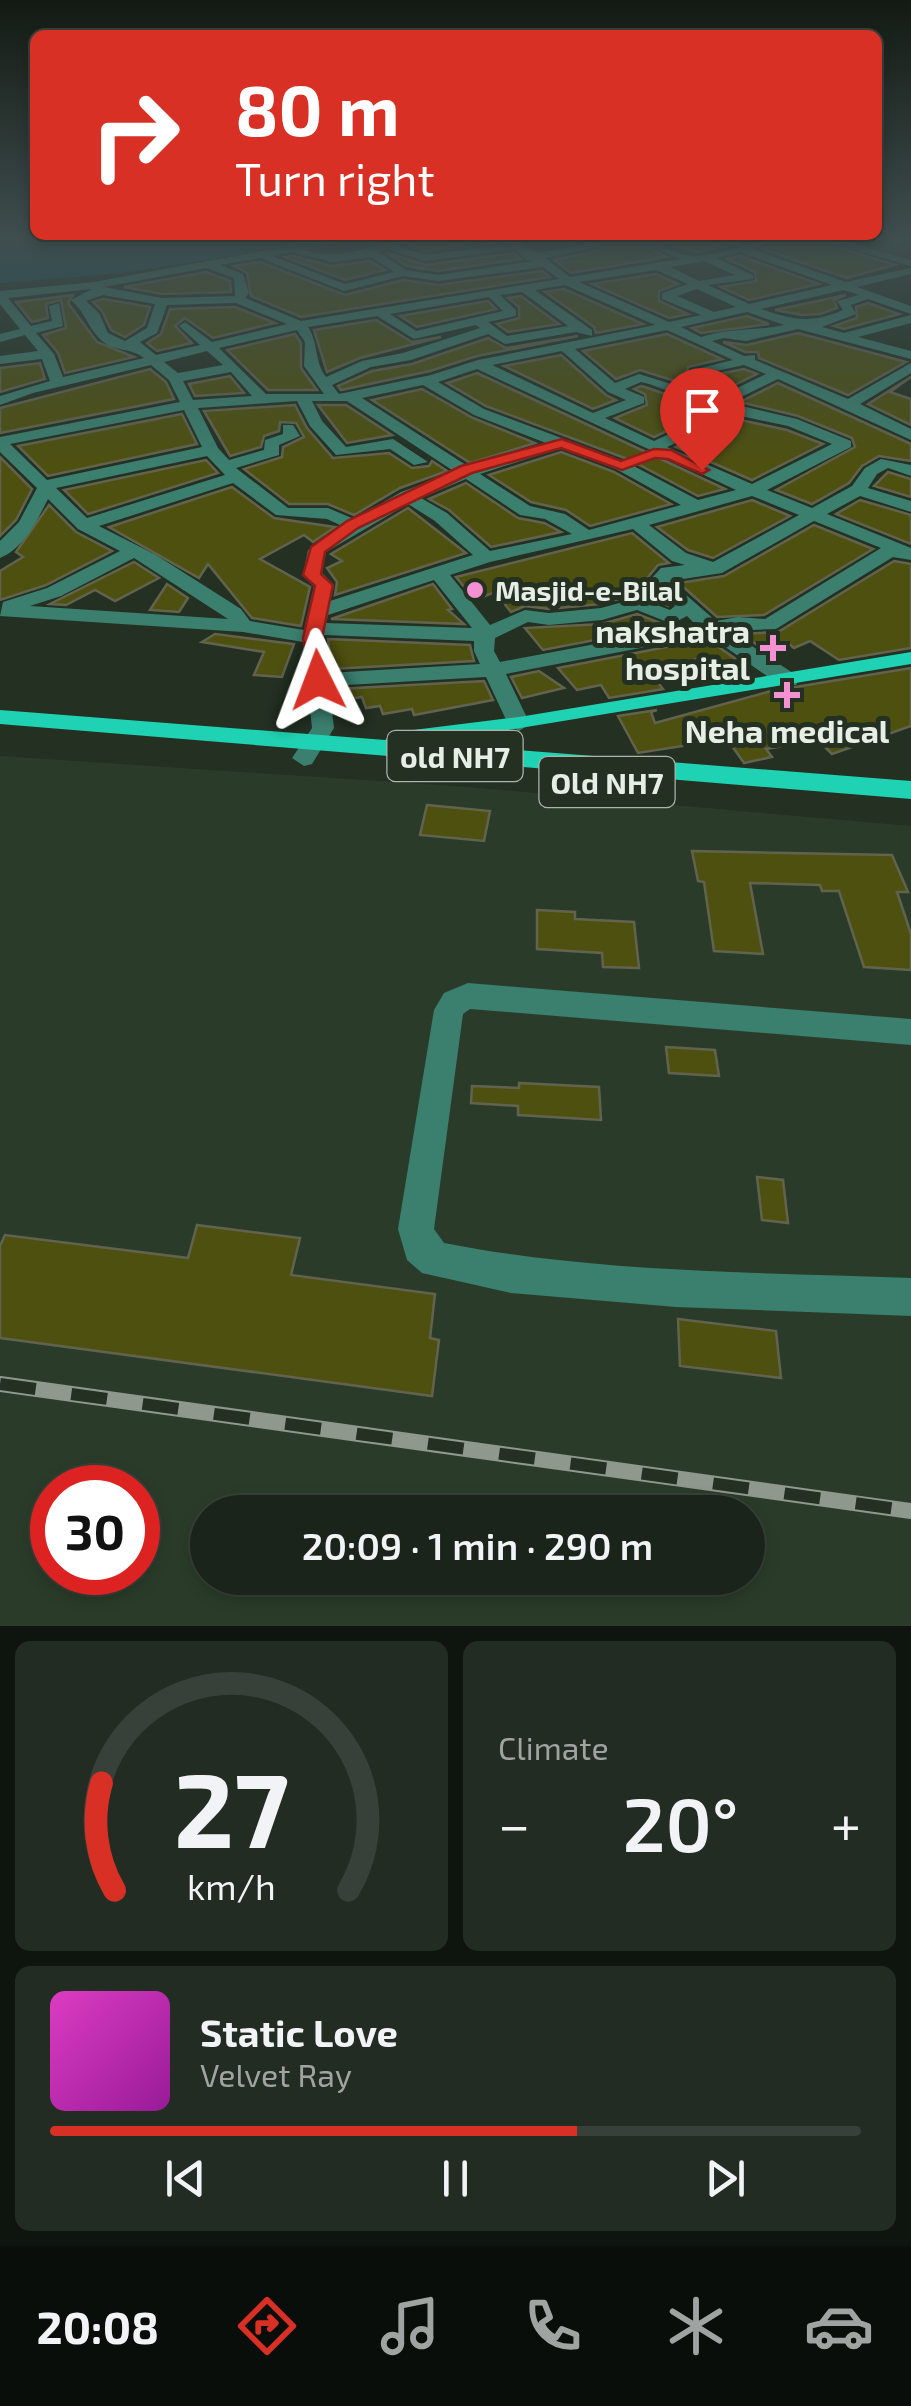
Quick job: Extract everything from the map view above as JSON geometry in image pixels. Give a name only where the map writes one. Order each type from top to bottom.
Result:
[{"type":"main road","points":[[347,747],[519,724],[911,658]]},
{"type":"main road","name":"old NH7","points":[[0,718],[308,752],[347,747],[911,790]]},
{"type":"main road","name":"Old NH7","points":[[0,734],[308,752],[911,806]]},
{"type":"street","points":[[27,315],[29,331],[47,354],[58,383]]},
{"type":"street","points":[[0,338],[59,323],[39,315]]},
{"type":"street","points":[[94,315],[102,338],[114,346],[135,346]]},
{"type":"street","points":[[160,315],[153,330],[131,341],[175,378],[211,450],[230,472],[288,514],[328,511],[352,524]]},
{"type":"street","points":[[276,315],[300,325],[312,342],[312,366],[322,383],[342,398],[526,510],[564,518],[586,536]]},
{"type":"street","points":[[47,354],[1,358],[5,388],[58,383],[330,315]]},
{"type":"street","points":[[383,315],[414,335],[483,326],[502,340],[529,339],[577,328]]},
{"type":"street","points":[[322,383],[346,376],[366,364],[400,358],[506,315]]},
{"type":"street","points":[[558,315],[600,340]]},
{"type":"street","points":[[644,315],[911,436]]},
{"type":"street","points":[[0,443],[120,414],[186,405],[302,396],[342,398],[568,344],[718,315]]},
{"type":"street","points":[[761,315],[801,333],[911,367],[848,406]]},
{"type":"street","points":[[700,341],[723,334],[850,335],[900,315]]},
{"type":"street","points":[[694,374],[707,367],[723,369],[745,362],[839,316],[873,327]]},
{"type":"street","points":[[185,326],[234,368],[264,401]]},
{"type":"street","points":[[850,335],[911,355]]},
{"type":"street","points":[[529,339],[541,350]]},
{"type":"street","points":[[568,344],[613,388],[639,400],[593,418]]},
{"type":"street","points":[[400,358],[430,380],[510,425],[622,466],[696,506]]},
{"type":"street","points":[[478,364],[663,451],[911,554]]},
{"type":"street","points":[[175,378],[234,368]]},
{"type":"street","points":[[622,466],[663,451],[778,374]]},
{"type":"street","points":[[316,626],[486,557],[586,536],[754,490],[845,444],[803,425],[639,378],[613,388]]},
{"type":"street","points":[[302,396],[315,424],[342,452],[393,444],[420,462]]},
{"type":"street","points":[[510,425],[574,408]]},
{"type":"street","points":[[84,525],[230,472],[273,452],[270,443],[292,436],[288,428]]},
{"type":"street","points":[[0,443],[84,525],[234,613],[243,626]]},
{"type":"street","points":[[308,752],[323,728],[316,626],[324,585],[312,575],[317,550],[352,524],[466,470],[562,443]]},
{"type":"street","points":[[47,485],[211,450]]},
{"type":"street","points":[[788,680],[714,630],[658,580],[668,572],[715,570],[858,490],[871,471],[888,462],[911,471]]},
{"type":"street","points":[[0,552],[28,524],[47,485]]},
{"type":"street","points":[[858,490],[911,508]]},
{"type":"street","points":[[407,496],[441,517],[486,557]]},
{"type":"street","points":[[0,520],[28,524]]},
{"type":"street","points":[[636,523],[679,557],[715,570]]},
{"type":"street","points":[[318,680],[494,670],[738,623],[769,625],[889,551],[911,554]]},
{"type":"street","points":[[0,609],[54,592],[132,552]]},
{"type":"street","points":[[439,574],[478,620],[485,635],[484,651],[519,724]]},
{"type":"street","points":[[0,609],[243,626],[485,635],[525,616],[549,619],[602,614],[638,604],[672,618],[689,605]]},
{"type":"street","points":[[911,1032],[468,996],[449,1010],[416,1230],[420,1247],[434,1260],[512,1276],[676,1288],[911,1297]]},
{"type":"shaded area","points":[[0,756],[468,787],[911,826],[911,1626],[0,1626]]},
{"type":"building","points":[[26,315],[48,315],[48,318],[32,322]]},
{"type":"building","points":[[64,315],[77,315],[97,342],[134,357],[65,373],[58,353],[43,335],[66,328]]},
{"type":"building","points":[[104,315],[147,315],[144,325],[125,337],[111,330]]},
{"type":"building","points":[[168,315],[255,315],[275,323],[213,338],[185,318],[175,326],[192,343],[157,351],[147,343],[161,334]]},
{"type":"building","points":[[407,315],[470,315],[417,327],[400,316]]},
{"type":"building","points":[[519,315],[547,315],[559,324],[508,332],[497,324]]},
{"type":"building","points":[[577,315],[622,315],[643,324],[596,333]]},
{"type":"building","points":[[857,315],[896,315],[844,329],[834,326]]},
{"type":"building","points":[[747,316],[769,324],[701,333],[692,328]]},
{"type":"building","points":[[376,320],[412,342],[441,337],[360,358],[327,372],[314,330]]},
{"type":"building","points":[[798,333],[906,362],[848,395],[759,358],[758,352],[745,352],[723,342],[747,345]]},
{"type":"building","points":[[295,334],[301,343],[301,368],[317,390],[268,390],[227,350]]},
{"type":"building","points":[[667,334],[722,359],[688,367],[687,380],[744,369],[757,374],[716,394],[640,370],[616,379],[583,351]]},
{"type":"building","points":[[578,336],[341,390],[338,386],[372,371],[412,364],[488,338],[506,348]]},
{"type":"building","points":[[561,355],[616,400],[593,409],[504,366]]},
{"type":"building","points":[[40,363],[45,379],[0,392],[0,368]]},
{"type":"building","points":[[150,369],[166,382],[174,399],[0,433],[0,408]]},
{"type":"building","points":[[477,373],[725,489],[698,496],[630,460],[486,406],[447,383]]},
{"type":"building","points":[[230,376],[244,393],[195,396],[189,384]]},
{"type":"building","points":[[911,377],[890,392],[911,399],[911,425],[868,404]]},
{"type":"building","points":[[778,383],[911,444],[911,461],[879,456],[862,466],[849,483],[812,504],[776,490],[855,447],[852,438],[798,416],[740,402]]},
{"type":"building","points":[[641,386],[711,410],[654,437],[615,418],[647,405],[645,394],[634,389]]},
{"type":"building","points":[[422,389],[473,418],[535,443],[470,463],[372,400]]},
{"type":"building","points":[[295,405],[307,428],[333,458],[389,453],[412,468],[429,466],[432,461],[447,471],[400,488],[354,515],[328,504],[289,504],[244,469],[282,457],[283,447],[304,437],[296,423],[280,422],[279,431],[264,436],[261,447],[230,456],[204,411]]},
{"type":"building","points":[[318,405],[346,405],[392,435],[347,443]]},
{"type":"building","points":[[182,414],[197,444],[48,476],[18,446]]},
{"type":"building","points":[[736,419],[787,430],[823,444],[752,480],[676,447]]},
{"type":"building","points":[[561,452],[614,472],[671,504],[590,526],[566,510],[531,502],[489,475]]},
{"type":"building","points":[[0,457],[32,489],[16,520],[0,536]]},
{"type":"building","points":[[206,460],[218,473],[88,514],[64,490]]},
{"type":"building","points":[[888,472],[911,479],[911,497],[874,486]]},
{"type":"building","points":[[466,483],[518,518],[544,523],[561,532],[491,547],[449,510],[429,499]]},
{"type":"building","points":[[232,487],[274,518],[335,527],[313,542],[304,535],[260,559],[310,587],[301,626],[252,618],[208,564],[199,578],[109,527]]},
{"type":"building","points":[[752,500],[790,516],[713,558],[688,550],[657,527]]},
{"type":"building","points":[[860,500],[911,515],[911,544],[836,514]]},
{"type":"building","points":[[49,505],[76,532],[112,551],[46,585],[0,600],[0,571],[23,557],[16,552]]},
{"type":"building","points":[[408,508],[466,553],[335,595],[337,582],[327,568],[342,561],[331,554]]},
{"type":"building","points":[[814,525],[873,549],[764,615],[717,617],[679,583],[724,576]]},
{"type":"building","points":[[632,533],[669,563],[658,565],[645,581],[669,606],[637,594],[600,604],[549,609],[525,606],[511,612],[495,592],[475,600],[456,577]]},
{"type":"building","points":[[894,561],[911,564],[911,648],[839,660],[810,641],[794,648],[788,643],[769,653],[741,634],[778,632]]},
{"type":"building","points":[[134,562],[159,578],[115,601],[95,590],[66,605],[50,604]]},
{"type":"building","points":[[167,584],[188,598],[179,612],[150,610]]},
{"type":"building","points":[[433,584],[452,609],[448,610],[464,624],[331,619]]},
{"type":"building","points":[[637,614],[668,626],[543,650],[525,628],[602,624]]},
{"type":"building","points":[[215,634],[294,644],[282,677],[254,675],[264,652],[202,642]]},
{"type":"building","points":[[328,639],[470,645],[474,661],[332,669]]},
{"type":"building","points":[[707,639],[736,659],[720,664],[715,656],[653,667],[657,672],[651,673],[663,689],[609,698],[601,685],[577,690],[558,668]]},
{"type":"building","points":[[911,668],[911,726],[832,754],[818,740],[766,749],[772,757],[744,763],[727,739],[638,753],[618,716],[657,710],[651,712],[655,723],[771,691]]},
{"type":"building","points":[[539,671],[564,688],[522,698],[511,677]]},
{"type":"building","points":[[484,681],[493,700],[414,715],[412,709],[383,714],[380,706],[366,708],[362,697],[342,700],[338,689]]},
{"type":"building","points":[[427,805],[490,811],[484,841],[420,835]]},
{"type":"building","points":[[692,851],[892,855],[908,892],[897,892],[911,934],[911,970],[864,967],[839,891],[822,891],[820,885],[750,883],[763,954],[714,951],[704,882],[698,881]]},
{"type":"building","points":[[537,910],[575,912],[575,919],[634,922],[639,968],[603,967],[602,953],[537,949]]},
{"type":"building","points":[[666,1047],[715,1050],[719,1076],[669,1073]]},
{"type":"building","points":[[519,1083],[599,1087],[601,1120],[518,1115],[518,1106],[471,1103],[472,1086],[519,1088]]},
{"type":"building","points":[[757,1177],[783,1180],[788,1223],[762,1220]]},
{"type":"building","points":[[197,1225],[300,1238],[291,1275],[435,1294],[430,1338],[439,1340],[432,1396],[0,1338],[0,1246],[5,1235],[188,1258]]},
{"type":"building","points":[[678,1319],[776,1331],[781,1378],[680,1366]]},
{"type":"railway","points":[[0,1384],[911,1511]]},
{"type":"place","name":"Masjid-e-Bilal","points":[[475,590]]},
{"type":"place","name":"nakshatra hospital","points":[[773,648]]},
{"type":"place","name":"Neha medical","points":[[787,695]]},
{"type":"route","points":[[318,680],[317,648],[312,638],[324,585],[312,575],[317,550],[352,524],[466,470],[562,443],[622,466],[654,454],[671,455],[702,470]]}]
